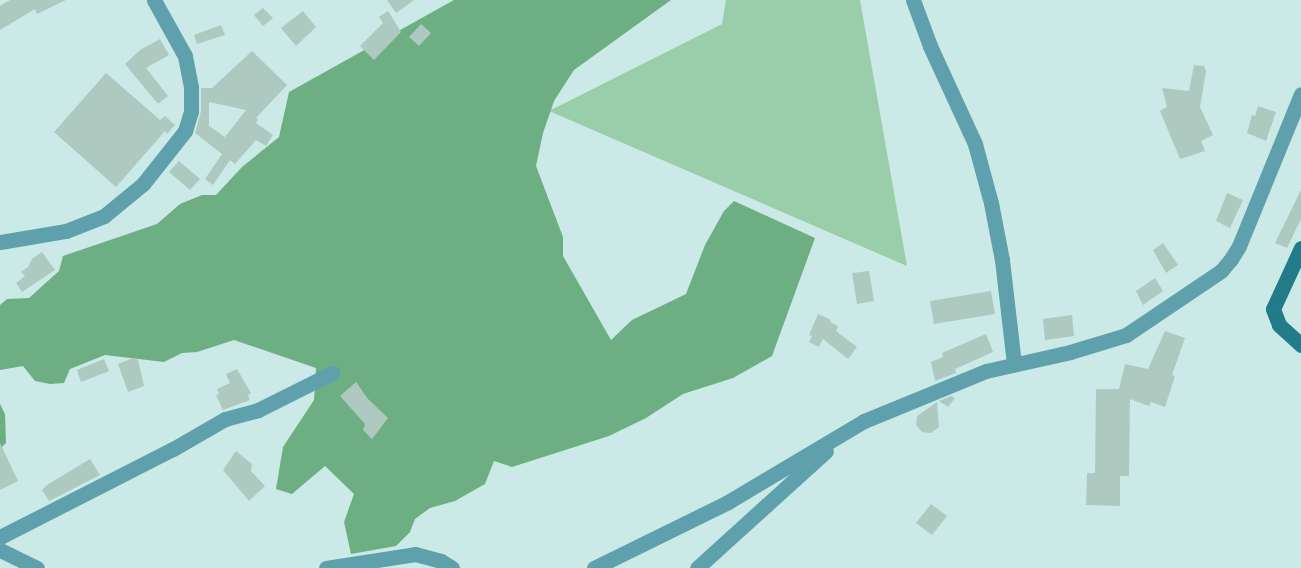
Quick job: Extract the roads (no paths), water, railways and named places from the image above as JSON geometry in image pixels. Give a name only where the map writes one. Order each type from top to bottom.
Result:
[{"type":"street","points":[[0,242],[66,231],[104,216],[143,184],[185,131],[191,111],[191,87],[185,56],[154,0]]},
{"type":"street","points":[[913,0],[930,46],[975,144],[1002,260],[1014,364]]},
{"type":"street","points":[[594,568],[728,502],[864,422],[986,371],[1126,335],[1221,271],[1239,246],[1301,94]]},
{"type":"street","points":[[1301,248],[1273,309],[1279,325],[1301,345]]},
{"type":"street","points":[[0,537],[225,419],[258,410],[332,373]]},
{"type":"street","points":[[698,568],[807,471],[841,436]]},
{"type":"street","points":[[0,550],[37,568]]},
{"type":"street","points":[[326,568],[416,554],[441,561],[452,568]]}]
